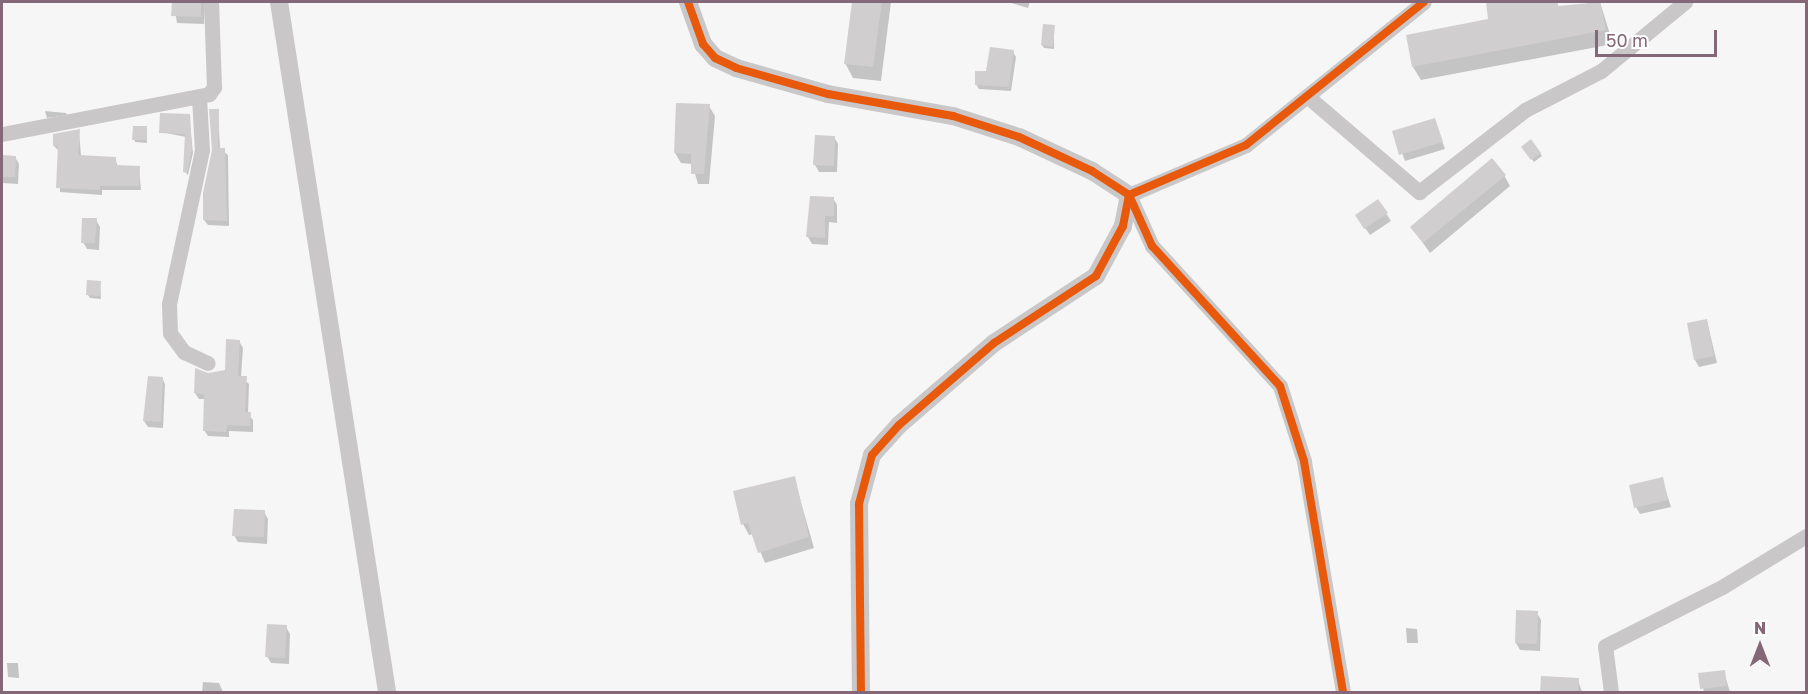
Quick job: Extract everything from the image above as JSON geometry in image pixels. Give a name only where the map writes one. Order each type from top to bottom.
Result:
[{"type":"street","points":[[2,134],[200,97],[214,92],[211,2]]},
{"type":"street","points":[[279,2],[387,693]]},
{"type":"street","points":[[688,2],[703,44],[715,58],[736,69],[828,94],[953,116],[1019,137],[1092,171],[1129,195],[1152,246],[1280,386],[1304,461],[1343,693]]},
{"type":"street","points":[[1129,195],[1246,145],[1424,2]]},
{"type":"street","points":[[1306,96],[1419,192],[1525,110],[1601,71],[1685,2]]},
{"type":"street","points":[[200,97],[202,150],[169,304],[170,333],[184,352],[208,363]]},
{"type":"street","points":[[861,693],[859,504],[872,455],[899,425],[994,343],[1096,276],[1123,226],[1129,195]]},
{"type":"street","points":[[1611,693],[1605,646],[1722,587],[1806,536]]},
{"type":"building","points":[[172,2],[201,2],[201,17],[171,16]]},
{"type":"building","points":[[852,2],[882,2],[873,67],[844,64]]},
{"type":"building","points":[[1486,2],[1558,2],[1558,6],[1600,2],[1606,30],[1412,67],[1406,35],[1488,19]]},
{"type":"building","points":[[1043,24],[1055,25],[1053,47],[1041,45]]},
{"type":"building","points":[[990,47],[1014,50],[1009,87],[975,85],[975,71],[986,71]]},
{"type":"building","points":[[676,103],[710,104],[704,174],[691,174],[691,154],[674,153]]},
{"type":"building","points":[[209,109],[219,109],[218,148],[225,148],[227,221],[203,220],[203,193],[212,150]]},
{"type":"building","points":[[160,113],[190,114],[192,149],[187,173],[183,172],[185,134],[159,133]]},
{"type":"building","points":[[1435,118],[1443,142],[1399,155],[1392,131]]},
{"type":"building","points":[[133,126],[147,126],[147,140],[132,140]]},
{"type":"building","points":[[80,129],[78,155],[116,157],[116,165],[140,166],[139,186],[100,186],[100,190],[56,188],[58,146],[53,146],[53,134]]},
{"type":"building","points":[[815,135],[835,136],[834,166],[813,165]]},
{"type":"building","points":[[1531,139],[1541,153],[1531,160],[1521,147]]},
{"type":"building","points":[[2,155],[16,156],[15,177],[2,177]]},
{"type":"building","points":[[1492,158],[1506,175],[1423,243],[1410,227]]},
{"type":"building","points":[[810,196],[834,197],[834,216],[825,216],[825,238],[806,237]]},
{"type":"building","points":[[1378,199],[1388,213],[1364,229],[1355,215]]},
{"type":"building","points":[[82,218],[97,218],[95,243],[81,243]]},
{"type":"building","points":[[87,280],[101,281],[100,296],[86,295]]},
{"type":"building","points":[[1707,319],[1714,356],[1694,360],[1687,323]]},
{"type":"building","points":[[226,339],[240,340],[238,376],[247,376],[245,412],[251,412],[250,426],[227,425],[226,432],[203,431],[204,394],[194,393],[195,368],[208,373],[225,370]]},
{"type":"building","points":[[148,376],[163,377],[161,422],[143,421]]},
{"type":"building","points":[[795,476],[809,537],[758,553],[748,523],[741,525],[733,491]]},
{"type":"building","points":[[1663,477],[1668,500],[1634,508],[1629,485]]},
{"type":"building","points":[[234,509],[265,510],[264,537],[232,536]]},
{"type":"building","points":[[1516,610],[1538,611],[1537,644],[1515,643]]},
{"type":"building","points":[[267,624],[287,625],[285,658],[265,657]]},
{"type":"building","points":[[1725,670],[1727,686],[1700,689],[1698,673]]},
{"type":"building","points":[[1541,676],[1579,678],[1578,693],[1540,693]]},
{"type":"cycle path","points":[[688,2],[703,44],[715,58],[736,68],[828,94],[953,116],[1019,137],[1092,171],[1129,195],[1123,226],[1096,276],[994,343],[899,425],[872,455],[859,504],[861,692]]},
{"type":"cycle path","points":[[1343,692],[1304,461],[1280,386],[1152,246],[1129,195],[1246,145],[1424,2]]}]
